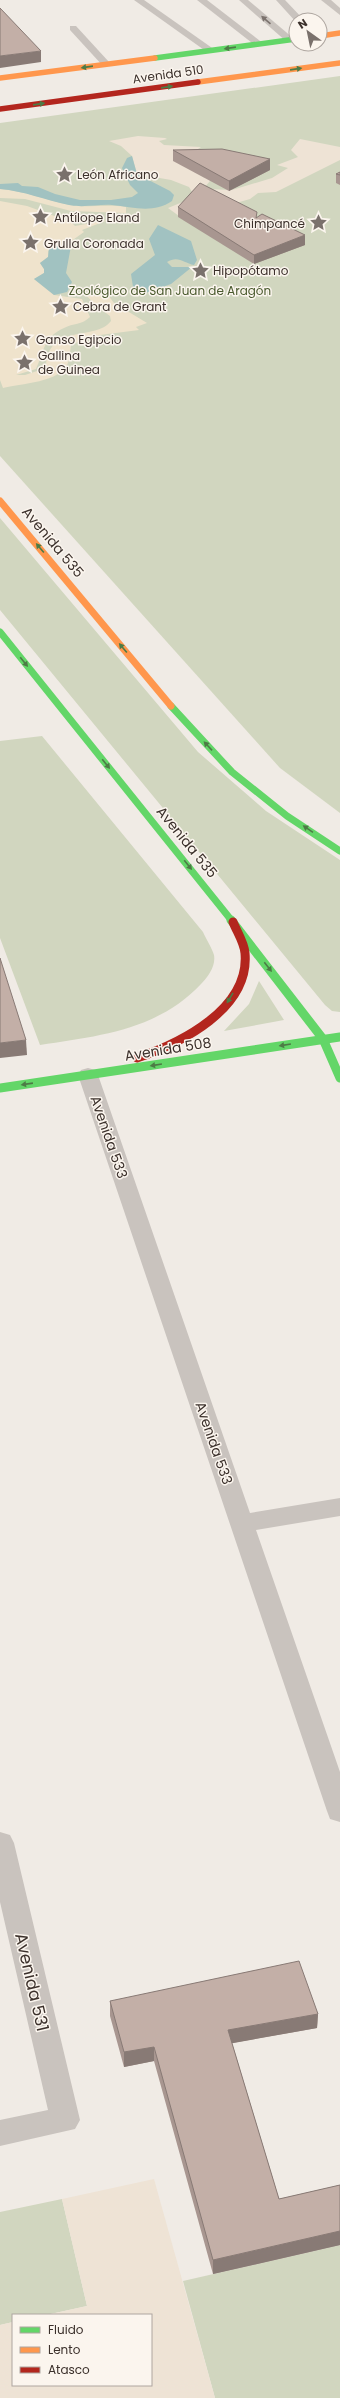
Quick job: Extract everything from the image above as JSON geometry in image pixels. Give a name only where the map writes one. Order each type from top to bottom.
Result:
[{"type":"main road","points":[[328,35],[340,33]]},
{"type":"main road","name":"Avenida 510","points":[[0,78],[288,40]]},
{"type":"main road","name":"Avenida 510","points":[[0,109],[340,63]]},
{"type":"main road","name":"Avenida 535","points":[[0,501],[179,715],[232,772],[287,816],[340,851]]},
{"type":"main road","name":"Avenida 535","points":[[0,632],[233,922],[323,1039],[340,1078]]},
{"type":"main road","points":[[88,1075],[174,1045],[202,1027],[226,1004],[242,978],[245,955],[233,922]]},
{"type":"main road","name":"Avenida 508","points":[[0,1088],[340,1037]]},
{"type":"street","name":"Avenida 533","points":[[88,1075],[340,1811]]},
{"type":"street","points":[[242,1523],[340,1507]]},
{"type":"street","name":"Avenida 531","points":[[0,1843],[65,2120],[0,2133]]},
{"type":"lane","points":[[138,0],[210,50]]},
{"type":"lane","points":[[201,0],[259,44]]},
{"type":"lane","points":[[243,0],[288,35]]},
{"type":"lane","points":[[280,0],[291,12]]},
{"type":"lane","points":[[325,0],[340,12]]},
{"type":"lane","points":[[73,28],[106,64]]},
{"type":"green space","name":"Zoológico de San Juan de Aragón","points":[[340,76],[340,813],[280,768],[0,456],[0,123]]},
{"type":"green space","points":[[0,518],[198,752],[266,811],[340,860],[340,1012],[332,1011],[325,1005],[0,610]]},
{"type":"green space","points":[[42,736],[203,932],[213,952],[214,963],[209,975],[204,981],[184,999],[166,1012],[147,1021],[106,1034],[40,1045],[0,938],[0,741]]},
{"type":"green space","points":[[259,981],[284,1020],[224,1031],[249,1004]]},
{"type":"green space","points":[[62,2199],[87,2306],[51,2314],[12,2314],[12,2322],[0,2325],[0,2212]]},
{"type":"green space","points":[[340,2245],[340,2398],[215,2398],[183,2281]]},
{"type":"sand","points":[[0,189],[70,205],[126,207],[126,213],[71,211],[25,199],[0,198]]},
{"type":"sand","points":[[0,201],[27,206],[71,222],[75,226],[108,220],[82,230],[84,232],[62,246],[53,246],[48,251],[48,257],[40,263],[44,269],[44,273],[34,279],[54,295],[82,299],[90,317],[87,320],[67,326],[57,332],[48,340],[36,369],[16,375],[25,375],[46,368],[48,354],[54,344],[63,338],[94,331],[104,327],[111,321],[110,316],[95,305],[87,296],[108,295],[114,303],[147,323],[136,327],[139,330],[92,336],[71,345],[68,363],[58,374],[39,381],[3,388],[0,380]]},
{"type":"shaded area","points":[[138,136],[165,138],[167,139],[159,141],[164,145],[201,147],[195,151],[191,170],[205,178],[215,175],[204,188],[206,189],[232,190],[272,178],[288,168],[277,165],[298,157],[291,150],[300,139],[340,147],[340,160],[276,192],[258,193],[250,199],[179,216],[168,208],[190,199],[192,192],[189,187],[171,180],[137,174],[132,156],[121,146],[109,141]]},
{"type":"shaded area","points":[[154,2179],[215,2398],[0,2398],[0,2325],[12,2322],[12,2386],[152,2386],[152,2314],[51,2314],[87,2306],[62,2199]]},
{"type":"water","points":[[132,156],[137,174],[170,191],[174,195],[172,201],[165,205],[150,209],[112,205],[75,206],[0,189],[0,184],[18,183],[22,186],[38,187],[55,194],[80,200],[111,200],[132,197],[138,193],[130,185],[122,168],[127,158]]},
{"type":"water","points":[[158,225],[191,241],[197,260],[194,265],[178,259],[167,262],[172,267],[192,267],[171,284],[140,295],[133,287],[131,274],[155,255],[149,239]]},
{"type":"water","points":[[53,246],[71,246],[66,273],[72,282],[67,292],[54,295],[34,279],[44,273],[44,269],[40,263],[48,257],[49,249]]},
{"type":"building","points":[[0,8],[41,51],[0,56]]},
{"type":"building","points":[[222,149],[270,159],[229,181],[173,150]]},
{"type":"building","points":[[200,183],[257,212],[256,218],[262,214],[305,235],[254,255],[178,207]]},
{"type":"building","points":[[0,958],[26,1040],[0,1043]]},
{"type":"building","points":[[299,1961],[318,2014],[228,2030],[279,2199],[340,2185],[340,2231],[213,2260],[154,2047],[124,2052],[110,2001]]},
{"type":"traffic: fast","points":[[155,58],[288,40]]},
{"type":"traffic: fast","points":[[0,632],[200,880],[323,1039],[340,1078]]},
{"type":"traffic: fast","points":[[171,706],[232,772],[287,816],[340,851]]},
{"type":"traffic: fast","points":[[0,1088],[340,1037]]},
{"type":"traffic: slow","points":[[328,35],[340,33]]},
{"type":"traffic: slow","points":[[0,78],[155,58]]},
{"type":"traffic: slow","points":[[198,82],[340,63]]},
{"type":"traffic: slow","points":[[0,501],[171,706]]},
{"type":"traffic: jam","points":[[0,109],[198,82]]},
{"type":"traffic: jam","points":[[137,1058],[172,1045],[198,1030],[233,996],[245,969],[245,954],[242,942],[233,922]]},
{"type":"place","name":"León Africano","points":[[64,174]]},
{"type":"place","name":"Antílope Eland","points":[[41,217]]},
{"type":"place","name":"Chimpancé","points":[[318,223]]},
{"type":"place","name":"Grulla Coronada","points":[[31,243]]},
{"type":"place","name":"Hipopótamo","points":[[200,270]]},
{"type":"place","name":"Cebra de Grant","points":[[60,306]]},
{"type":"place","name":"Ganso Egipcio","points":[[23,339]]},
{"type":"place","name":"Gallina de Guinea","points":[[25,362]]}]
